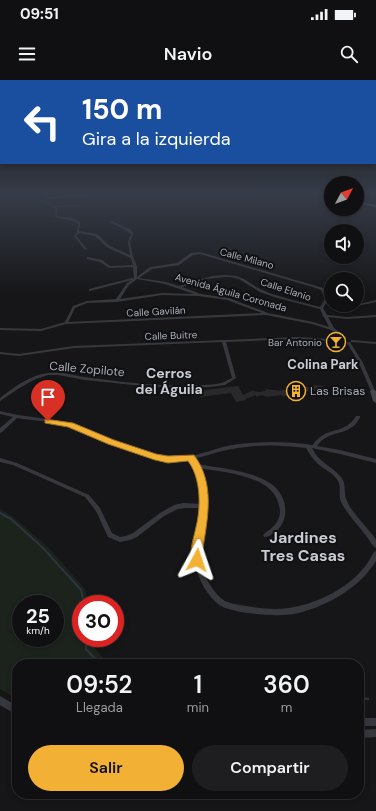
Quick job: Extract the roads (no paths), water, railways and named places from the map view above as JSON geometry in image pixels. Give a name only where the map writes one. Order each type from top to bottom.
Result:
[{"type":"street","points":[[79,227],[78,232],[75,236],[86,249]]},
{"type":"street","points":[[118,301],[128,284],[135,278],[135,266],[129,242],[132,234],[130,231],[122,227]]},
{"type":"street","points":[[78,232],[96,235],[109,247],[132,257]]},
{"type":"street","name":"Calle Milano","points":[[135,278],[151,268],[178,264],[192,254],[200,253],[318,287],[324,292]]},
{"type":"street","points":[[88,258],[101,261],[109,267],[135,266]]},
{"type":"street","name":"Calle Elanio","points":[[180,287],[204,279],[232,276],[243,278],[252,287],[270,294],[321,308]]},
{"type":"street","points":[[90,290],[135,278]]},
{"type":"street","name":"Avenida Águila Coronada","points":[[135,278],[180,287],[200,295],[228,299],[267,314],[313,323],[332,329],[344,340]]},
{"type":"street","points":[[66,323],[74,307],[82,303],[118,301],[162,294],[200,295]]},
{"type":"street","points":[[364,303],[376,301]]},
{"type":"street","name":"Calle Elanio","points":[[321,308],[324,305]]},
{"type":"street","name":"Calle Elanio","points":[[321,308],[332,329]]},
{"type":"street","name":"Calle Gavilán","points":[[0,330],[36,331],[66,323],[267,314]]},
{"type":"street","points":[[324,316],[347,318],[376,316]]},
{"type":"street","name":"Calle Buitre","points":[[0,353],[19,355],[74,347],[298,338],[344,340]]},
{"type":"street","points":[[344,340],[350,342],[376,343]]},
{"type":"street","name":"Calle Zopilote","points":[[0,400],[30,380],[50,374],[163,386],[211,386],[228,382],[234,378],[224,341]]},
{"type":"street","points":[[350,342],[362,363],[376,401]]},
{"type":"street","points":[[0,412],[15,418],[70,425],[111,442],[155,457],[168,459],[190,458],[231,447],[252,444],[289,444],[311,446],[376,461]]},
{"type":"street","points":[[311,446],[323,437],[350,427],[358,417]]},
{"type":"street","points":[[0,431],[15,418]]},
{"type":"street","points":[[311,446],[317,460],[340,480],[344,503],[372,538],[376,546]]},
{"type":"street","points":[[190,458],[197,466],[204,492],[202,525],[197,550],[201,575],[212,593],[224,604],[275,612],[294,612],[339,593],[356,582],[367,570],[376,554]]},
{"type":"street","points":[[0,460],[15,464],[87,496],[95,504],[103,516],[110,535],[120,540],[132,536],[166,512],[176,507],[184,505],[204,506]]},
{"type":"street","points":[[197,466],[258,479],[268,483],[274,489],[283,506],[283,515],[275,530],[266,535]]},
{"type":"street","points":[[0,700],[12,708]]},
{"type":"street","points":[[364,722],[375,721],[376,732],[364,733]]},
{"type":"waterway","points":[[0,513],[11,519],[43,548],[81,590],[82,595]]},
{"type":"waterway","points":[[86,647],[86,649],[95,659]]},
{"type":"waterway","points":[[364,699],[368,699]]},
{"type":"place","name":"Bar Antonio","points":[[336,342]]},
{"type":"place","name":"Las Brisas","points":[[296,391]]},
{"type":"district","name":"Colina Park","points":[[323,364]]},
{"type":"district","name":"Cerros del Águila","points":[[169,382]]},
{"type":"district","name":"Jardines Tres Casas","points":[[303,546]]}]
